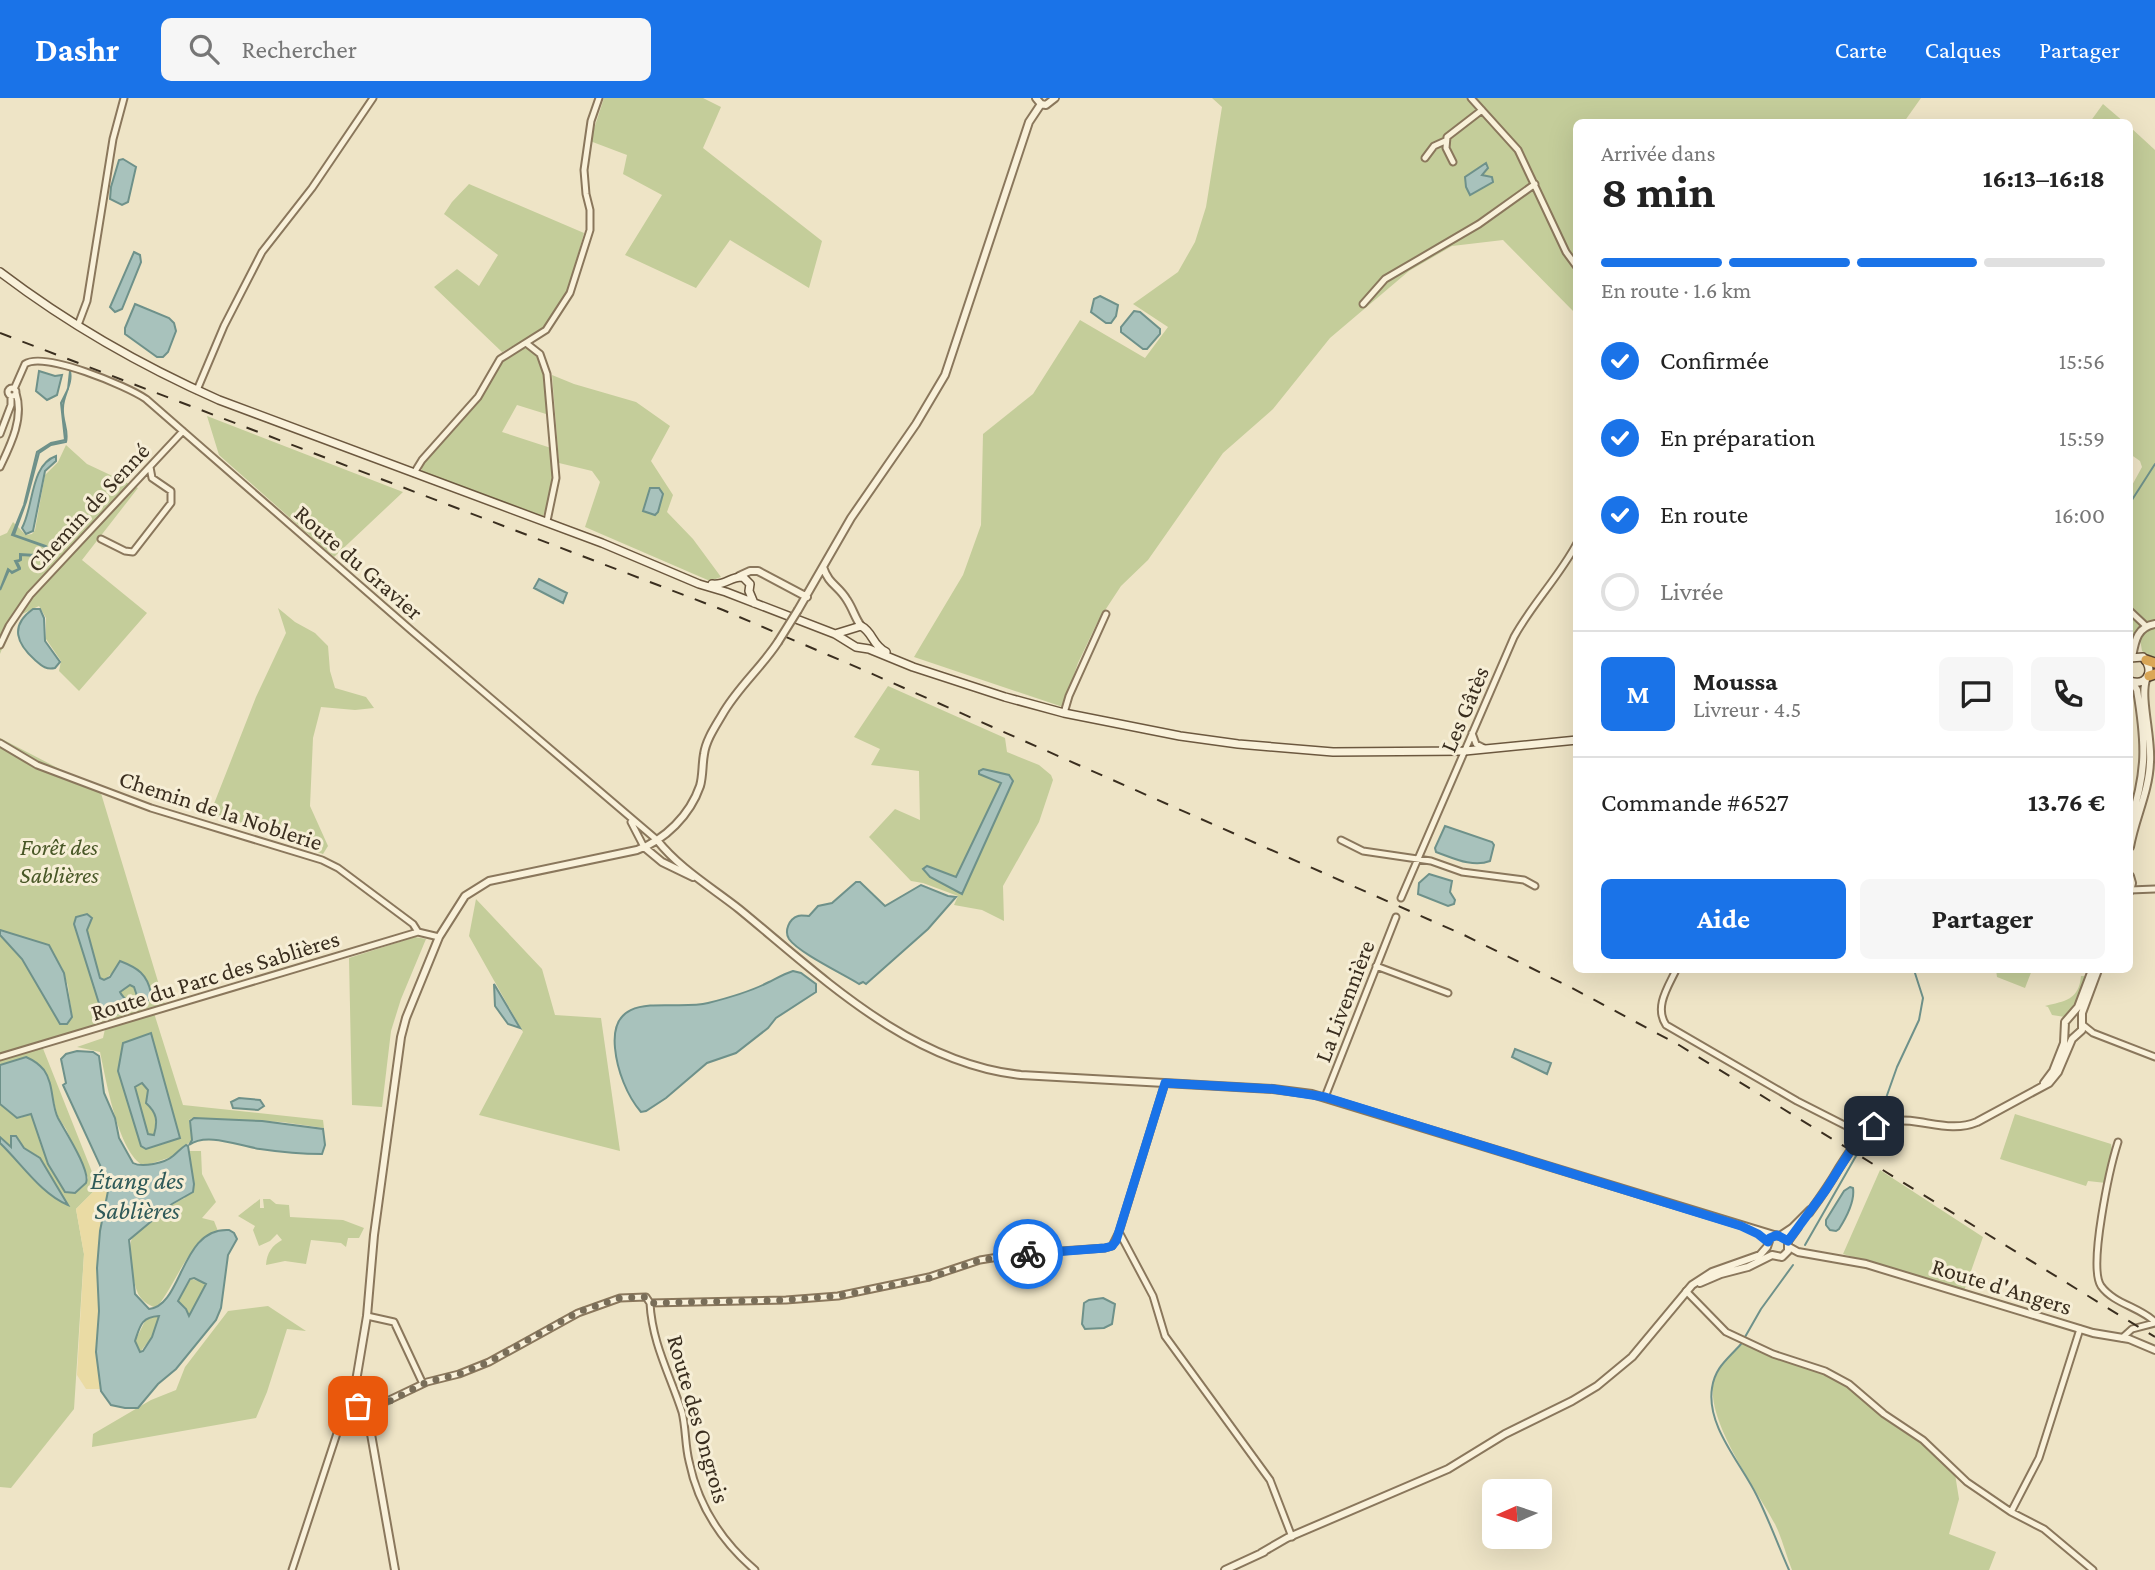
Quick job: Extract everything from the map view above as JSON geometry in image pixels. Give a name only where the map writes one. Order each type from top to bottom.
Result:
[{"type":"main road","points":[[0,272],[121,351],[197,390],[547,521],[699,584],[835,634],[856,647],[863,647],[930,672],[1064,713],[1180,737],[1294,750],[1373,753],[1465,751],[1573,740]]},
{"type":"main road","points":[[652,563],[712,584],[730,581],[739,576],[746,578],[754,603]]},
{"type":"main road","points":[[730,581],[729,588],[735,596]]},
{"type":"main road","points":[[735,596],[745,596],[750,588]]},
{"type":"main road","points":[[835,634],[861,626],[867,629],[880,649],[930,672]]},
{"type":"main road","points":[[850,643],[851,630]]},
{"type":"main road","points":[[863,647],[870,636]]},
{"type":"main road","points":[[2133,682],[2139,683],[2150,676],[2148,660]]},
{"type":"street","points":[[78,325],[87,301],[113,139],[124,98]]},
{"type":"street","points":[[197,390],[224,326],[262,252],[312,188],[373,98]]},
{"type":"street","points":[[414,473],[422,460],[478,397],[500,359],[547,330],[570,293],[591,220],[584,184],[585,162],[591,121],[598,98]]},
{"type":"street","points":[[292,1570],[344,1412],[353,1399],[367,1317],[374,1234],[405,1018],[439,937],[465,896],[489,881],[646,846],[680,820],[697,794],[706,746],[723,712],[778,642],[813,587],[851,518],[916,424],[945,375],[953,359],[1029,122],[1038,101],[1049,104],[1055,98]]},
{"type":"street","points":[[1471,98],[1518,150],[1573,262]]},
{"type":"street","points":[[1425,158],[1434,146],[1445,141],[1449,134],[1482,110]]},
{"type":"street","points":[[1445,141],[1453,162]]},
{"type":"street","points":[[1363,304],[1385,279],[1479,224],[1535,184]]},
{"type":"street","points":[[526,343],[540,354],[547,374],[556,478],[547,521]]},
{"type":"street","name":"Route du Gravier","points":[[12,393],[23,367],[29,361],[38,360],[62,365],[136,392],[629,819],[657,840]]},
{"type":"street","points":[[0,392],[12,393]]},
{"type":"street","points":[[0,434],[11,405],[12,393]]},
{"type":"street","points":[[0,467],[19,411],[12,393]]},
{"type":"street","name":"Chemin de Senné","points":[[0,645],[30,595],[183,431]]},
{"type":"street","points":[[100,539],[130,553],[136,551],[171,503],[171,491],[152,478],[150,467]]},
{"type":"street","name":"Les Gâtès","points":[[1401,898],[1522,623],[1558,576],[1573,550]]},
{"type":"street","points":[[823,567],[827,580],[846,598],[861,626]]},
{"type":"street","points":[[739,576],[758,571],[807,597]]},
{"type":"street","points":[[750,588],[761,574]]},
{"type":"street","points":[[813,587],[827,580]]},
{"type":"street","points":[[1064,713],[1069,695],[1106,614]]},
{"type":"street","points":[[2133,614],[2146,626]]},
{"type":"street","points":[[851,630],[855,618]]},
{"type":"street","points":[[2133,651],[2137,634],[2146,626],[2155,624]]},
{"type":"street","points":[[2136,640],[2148,660]]},
{"type":"street","points":[[2133,836],[2150,774],[2151,744],[2143,690],[2150,676]]},
{"type":"street","points":[[2133,685],[2137,691],[2145,752],[2141,785],[2133,813]]},
{"type":"street","points":[[1472,733],[1476,744],[1486,749]]},
{"type":"street","name":"Chemin de la Noblerie","points":[[0,743],[37,765],[151,808],[322,860],[338,868],[413,924],[418,932]]},
{"type":"street","points":[[629,819],[646,846],[662,862],[700,880]]},
{"type":"street","points":[[657,840],[674,859],[857,1004],[928,1047],[954,1059],[1006,1073],[1273,1089],[1325,1097],[1777,1235],[1788,1244]]},
{"type":"street","points":[[1341,840],[1363,851],[1432,861],[1472,874],[1524,880],[1535,886]]},
{"type":"street","points":[[2133,880],[2143,888]]},
{"type":"street","points":[[2133,890],[2155,888]]},
{"type":"street","name":"La Livennière","points":[[1325,1097],[1396,917]]},
{"type":"street","points":[[418,932],[439,937]]},
{"type":"street","name":"Route du Parc des Sablières","points":[[0,1057],[418,932]]},
{"type":"street","points":[[1376,966],[1447,993]]},
{"type":"street","points":[[1675,973],[1661,1009],[1663,1020],[1669,1027],[1860,1136]]},
{"type":"street","points":[[2040,1087],[2055,1065],[2064,1043],[2064,1022],[2078,1007],[2091,973]]},
{"type":"street","points":[[1686,1291],[1701,1282],[1748,1267],[1772,1255],[1786,1255],[1788,1244],[1860,1136],[1874,1126],[1899,1120],[1953,1127],[1972,1125],[2046,1085],[2055,1077],[2078,1034],[2097,973]]},
{"type":"street","points":[[2072,1016],[2093,1033],[2155,1057]]},
{"type":"street","points":[[2065,1030],[2070,1035],[2093,1033]]},
{"type":"street","points":[[1112,1246],[1119,1232],[1165,1083]]},
{"type":"street","points":[[2118,1142],[2103,1210],[2097,1276],[2107,1292],[2155,1322]]},
{"type":"street","points":[[1225,1570],[1292,1537],[1442,1472],[1505,1434],[1597,1386],[1632,1357],[1686,1291],[1704,1276],[1763,1253],[1777,1235],[1811,1210]]},
{"type":"street","points":[[1741,1226],[1758,1234],[1768,1245],[1772,1255]]},
{"type":"street","points":[[1119,1232],[1153,1296],[1165,1336],[1270,1480],[1292,1537]]},
{"type":"street","name":"Route d'Angers","points":[[1788,1244],[1798,1252],[1866,1264],[2155,1350]]},
{"type":"street","points":[[364,1412],[423,1384],[489,1362],[553,1325],[620,1298],[646,1297],[650,1303],[838,1296],[929,1278],[980,1260],[1118,1245],[1126,1248]]},
{"type":"street","name":"Route d'Angers","points":[[1786,1255],[1838,1258]]},
{"type":"street","points":[[1686,1291],[1726,1332],[1773,1354],[1825,1371],[1849,1384],[1884,1414],[1923,1440],[1966,1482],[2044,1529],[2093,1570]]},
{"type":"street","name":"Route des Ongrois","points":[[650,1303],[664,1369],[683,1416],[689,1461],[699,1493],[713,1524],[736,1553],[755,1570]]},
{"type":"street","points":[[367,1317],[394,1322],[423,1384]]},
{"type":"street","points":[[2122,1338],[2132,1329],[2155,1322]]},
{"type":"street","points":[[2012,1512],[2039,1458],[2080,1329]]},
{"type":"street","points":[[353,1399],[364,1412],[378,1468],[395,1570]]},
{"type":"green space","points":[[604,98],[703,98],[721,107],[703,148],[822,241],[809,288],[730,240],[696,288],[625,255],[662,195],[623,174],[627,155],[590,141]]},
{"type":"green space","points":[[1212,98],[1921,98],[1906,119],[1573,119],[1573,311],[1503,240],[1452,246],[1409,271],[1330,338],[1273,409],[1223,453],[1148,560],[1121,586],[1098,621],[1078,663],[1063,707],[914,657],[963,575],[981,525],[983,434],[1033,394],[1080,320],[1145,358],[1168,327],[1133,304],[1178,272],[1195,242],[1206,207],[1222,107]]},
{"type":"green space","points":[[2103,104],[2120,119],[2092,119]]},
{"type":"green space","points":[[2133,130],[2155,150],[2155,622],[2149,621],[2139,626],[2133,643],[2133,484],[2142,467],[2140,461],[2133,456]]},
{"type":"green space","points":[[469,184],[584,233],[567,293],[543,330],[502,352],[434,287],[457,269],[479,286],[498,255],[444,214]]},
{"type":"green space","points":[[527,348],[540,361],[543,369],[546,414],[517,405],[502,432],[551,448],[554,488],[543,516],[422,471],[422,464],[485,393],[502,361],[519,349]]},
{"type":"green space","points":[[552,375],[636,402],[670,426],[651,461],[673,495],[667,512],[693,539],[721,577],[710,581],[585,527],[600,482],[592,471],[559,463]]},
{"type":"green space","points":[[207,416],[403,492],[334,557],[219,455]]},
{"type":"green space","points":[[66,445],[87,464],[138,488],[82,560],[147,613],[79,691],[59,671],[61,661],[46,639],[46,618],[39,606],[14,618],[0,654],[0,536],[7,533],[13,522],[26,535],[35,530],[45,475],[58,462]]},
{"type":"green space","points":[[278,608],[315,633],[328,646],[330,671],[335,688],[366,697],[374,708],[355,710],[321,707],[313,738],[310,806],[328,846],[323,854],[210,814],[256,697],[286,633]]},
{"type":"green space","points":[[2155,628],[2155,660],[2142,651],[2140,639],[2144,631]]},
{"type":"green space","points":[[888,686],[1005,738],[1007,752],[1039,765],[1051,775],[1053,780],[1039,822],[1003,886],[1004,921],[982,910],[954,905],[958,896],[911,881],[869,837],[895,809],[920,820],[919,771],[871,765],[880,749],[854,737]]},
{"type":"green space","name":"Forêt des Sablières","points":[[0,738],[100,790],[166,1008],[42,1046],[98,1187],[76,1209],[84,1254],[74,1409],[11,1488],[0,1487],[0,1143],[56,1199],[68,1205],[40,1157],[24,1148],[15,1136],[11,1138],[10,1147],[0,1137],[0,1104],[20,1118],[31,1114],[48,1164],[65,1192],[73,1193],[79,1190],[88,1178],[58,1117],[43,1069],[26,1057],[0,1065],[0,935],[22,959],[60,1024],[67,1024],[72,1017],[68,986],[62,968],[49,946],[0,930]],"holes":[[[85,914],[91,916],[87,930],[100,978],[104,980],[112,973],[144,975],[151,993],[147,1004],[140,1005],[134,987],[130,985],[120,992],[128,1002],[125,1011],[110,1016],[102,1013],[74,924],[75,918]]]},
{"type":"green space","points":[[476,899],[542,969],[555,1015],[601,1018],[620,1151],[479,1115],[523,1032],[469,936]]},
{"type":"green space","points":[[415,937],[426,939],[391,1031],[382,1107],[352,1105],[349,958]]},
{"type":"green space","points":[[1996,973],[2031,973],[2025,988],[1997,977]]},
{"type":"green space","points":[[2081,976],[2084,976],[2083,987],[2073,1008],[2065,1017],[2052,1015],[2045,1006],[2065,1001],[2074,995]]},
{"type":"green space","points":[[154,1013],[183,1105],[323,1120],[324,1128],[282,1122],[192,1118],[189,1120],[192,1140],[174,1156],[144,1166],[135,1158],[120,1131],[100,1052],[77,1047],[103,1038],[105,1029]],"holes":[[[151,1034],[180,1137],[141,1146],[123,1043]]]},
{"type":"green space","points":[[142,1083],[150,1094],[154,1108],[154,1135],[148,1134],[135,1087]]},
{"type":"green space","points":[[2015,1114],[2111,1144],[2106,1183],[2088,1181],[2086,1186],[2000,1159]]},
{"type":"green space","points":[[187,1151],[201,1151],[202,1174],[216,1202],[202,1218],[214,1221],[218,1231],[198,1244],[156,1308],[145,1302],[137,1291],[131,1263],[131,1241],[137,1231],[150,1220],[185,1198],[190,1166]]},
{"type":"green space","points":[[1880,1170],[1983,1237],[1964,1291],[1843,1254]]},
{"type":"green space","points":[[260,1199],[260,1208],[264,1208],[263,1199],[289,1205],[290,1217],[343,1220],[364,1228],[359,1238],[348,1238],[346,1247],[341,1243],[311,1240],[306,1264],[285,1261],[266,1265],[271,1250],[282,1240],[277,1234],[259,1246],[253,1230],[255,1226],[238,1216]]},
{"type":"green space","points":[[191,1279],[206,1283],[189,1316],[186,1308],[178,1301]]},
{"type":"green space","points":[[268,1306],[306,1331],[287,1329],[256,1418],[92,1447],[93,1434],[151,1400],[176,1390],[185,1367],[228,1311]]},
{"type":"green space","points":[[159,1316],[152,1337],[140,1352],[135,1341],[147,1317]]},
{"type":"green space","points":[[1743,1343],[1776,1358],[1811,1368],[1847,1386],[1874,1410],[1922,1441],[1955,1474],[1959,1499],[1949,1534],[1996,1552],[1989,1570],[1792,1570],[1775,1524],[1724,1434],[1713,1397],[1716,1375]]},
{"type":"sand","points":[[107,1184],[110,1208],[101,1389],[86,1389],[77,1375],[84,1254],[76,1209],[98,1187]]},
{"type":"water","points":[[123,159],[136,167],[128,202],[122,205],[110,199],[119,160]]},
{"type":"water","points":[[1486,163],[1488,168],[1482,175],[1492,177],[1493,182],[1470,195],[1465,177]]},
{"type":"water","points":[[134,252],[140,255],[141,262],[122,309],[115,312],[110,307]]},
{"type":"water","points":[[1100,296],[1118,305],[1116,316],[1111,323],[1106,323],[1091,312],[1094,299]]},
{"type":"water","points":[[135,304],[169,318],[174,323],[176,331],[168,352],[163,357],[157,357],[125,334]]},
{"type":"water","points":[[1134,311],[1140,312],[1160,329],[1160,334],[1147,349],[1143,349],[1121,332],[1121,327]]},
{"type":"water","points":[[39,371],[55,376],[62,375],[57,395],[47,400],[36,391]]},
{"type":"water","points":[[67,390],[63,408],[66,442],[51,445],[39,453],[26,502],[14,535],[46,546],[47,548],[45,549],[46,551],[44,553],[38,551],[36,556],[21,555],[21,560],[17,562],[20,569],[12,573],[9,570],[0,590],[8,569],[12,572],[19,569],[15,561],[20,560],[20,554],[36,555],[38,550],[45,551],[44,549],[46,547],[12,535],[24,505],[37,452],[51,443],[65,440],[61,403]]},
{"type":"water","points":[[56,456],[56,461],[45,471],[33,531],[26,534],[22,528],[37,477],[41,468]]},
{"type":"water","points":[[650,488],[659,488],[663,494],[655,515],[643,511]]},
{"type":"water","points":[[539,579],[567,593],[563,603],[534,588]]},
{"type":"water","points":[[33,609],[40,609],[44,618],[45,641],[60,662],[55,668],[40,664],[20,641],[18,628],[25,615]]},
{"type":"water","points":[[983,769],[1009,775],[1013,781],[962,894],[930,877],[923,869],[927,866],[956,877],[1001,783],[979,774]]},
{"type":"water","points":[[1445,826],[1492,842],[1494,845],[1490,861],[1470,863],[1436,852],[1435,848]]},
{"type":"water","points":[[1429,874],[1452,881],[1450,892],[1455,900],[1454,904],[1448,906],[1418,894],[1419,883]]},
{"type":"water","points":[[856,882],[860,882],[885,906],[921,885],[956,897],[928,929],[866,984],[859,984],[811,957],[794,945],[787,932],[790,922],[795,918],[809,916],[818,906],[832,903]]},
{"type":"water","points":[[87,914],[92,918],[87,930],[100,978],[104,980],[110,977],[120,961],[132,966],[144,976],[149,986],[151,993],[146,1005],[140,1005],[134,987],[130,985],[120,992],[127,1002],[125,1011],[110,1016],[102,1013],[74,924],[76,917]]},
{"type":"water","points":[[0,930],[49,945],[64,973],[72,1017],[67,1024],[60,1024],[22,959],[0,935]]},
{"type":"water","points":[[793,971],[801,973],[816,984],[816,992],[776,1018],[768,1028],[736,1053],[707,1063],[666,1098],[641,1112],[627,1091],[616,1056],[616,1029],[622,1016],[632,1009],[646,1006],[693,1005],[716,1001],[754,989]]},
{"type":"water","points":[[494,984],[520,1028],[508,1024],[495,1006]]},
{"type":"water","points":[[151,1033],[180,1138],[146,1149],[141,1146],[118,1071],[123,1043]],"holes":[[[142,1083],[148,1090],[146,1103],[156,1118],[154,1135],[148,1134],[135,1087]]]},
{"type":"water","points":[[1515,1049],[1551,1063],[1547,1074],[1512,1057]]},
{"type":"water","name":"Étang des Sablières","points":[[77,1051],[93,1052],[99,1056],[104,1093],[115,1118],[119,1138],[133,1163],[159,1163],[188,1146],[193,1192],[172,1204],[129,1240],[135,1294],[149,1309],[160,1305],[169,1295],[191,1253],[201,1241],[213,1232],[229,1230],[237,1239],[228,1255],[221,1308],[216,1320],[176,1369],[158,1384],[138,1408],[111,1405],[101,1391],[96,1352],[99,1311],[97,1268],[100,1231],[108,1191],[100,1165],[63,1085],[66,1083],[61,1059],[66,1054]],"holes":[[[194,1278],[206,1284],[189,1316],[178,1301],[190,1279]],[[159,1316],[152,1337],[140,1352],[135,1341],[140,1327],[148,1318]]]},
{"type":"water","points":[[26,1057],[44,1070],[58,1118],[85,1170],[86,1183],[75,1193],[65,1192],[48,1164],[31,1114],[17,1118],[0,1104],[0,1065]]},
{"type":"water","points":[[239,1098],[260,1100],[264,1106],[258,1110],[233,1108],[231,1102]]},
{"type":"water","points":[[194,1118],[262,1121],[323,1129],[325,1145],[322,1154],[268,1150],[214,1140],[196,1141],[189,1145],[192,1140],[190,1121]]},
{"type":"water","points":[[11,1136],[16,1136],[24,1148],[40,1158],[68,1205],[40,1186],[0,1143],[0,1137],[11,1147]]},
{"type":"water","points":[[1853,1188],[1853,1193],[1847,1215],[1839,1229],[1830,1230],[1826,1220],[1844,1191]]},
{"type":"water","points":[[1103,1298],[1115,1304],[1112,1324],[1104,1328],[1085,1329],[1082,1324],[1084,1303]]},
{"type":"waterway","points":[[2133,498],[2155,464]]},
{"type":"waterway","points":[[1880,1115],[1897,1067],[1919,1020],[1923,998],[1915,973]]},
{"type":"waterway","points":[[1805,1245],[1856,1156],[1880,1132]]},
{"type":"waterway","points":[[1745,1337],[1761,1309],[1793,1265]]},
{"type":"waterway","points":[[1741,1344],[1716,1374],[1712,1388],[1714,1416],[1726,1444],[1757,1496],[1789,1570]]},
{"type":"railway","points":[[0,333],[723,610],[1464,935],[1679,1045],[2155,1337]]},
{"type":"way so far","points":[[358,1406],[363,1412],[368,1412],[427,1382],[459,1374],[489,1362],[578,1312],[620,1298],[646,1297],[650,1303],[817,1298],[856,1294],[929,1278],[980,1260],[1028,1254]]},
{"type":"route","points":[[1028,1254],[1112,1246],[1116,1241],[1165,1083],[1273,1089],[1325,1097],[1741,1226],[1768,1242],[1774,1235],[1784,1237],[1788,1241],[1825,1191],[1858,1139],[1874,1126]]}]
